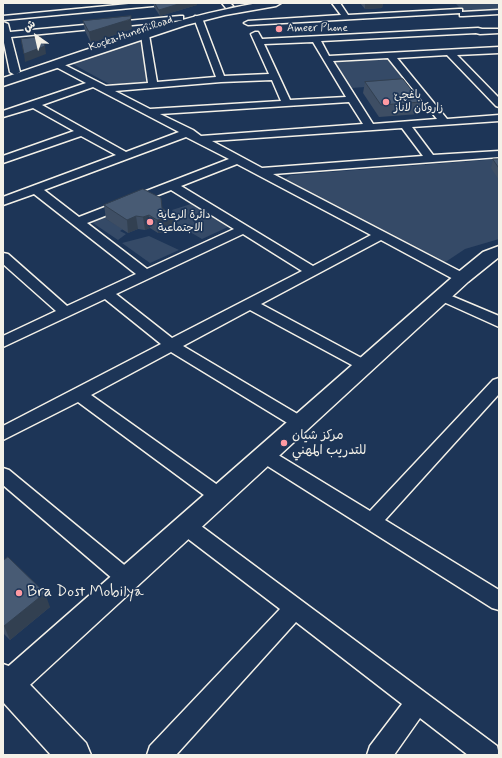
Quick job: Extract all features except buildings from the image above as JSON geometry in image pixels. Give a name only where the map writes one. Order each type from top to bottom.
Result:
[{"type":"main road","points":[[3,82],[59,65],[236,5],[276,3]]},
{"type":"main road","name":"Koçka Hunerî Road","points":[[9,74],[180,18],[236,5]]},
{"type":"main road","points":[[6,682],[74,755]]},
{"type":"street","points":[[60,3],[63,12]]},
{"type":"street","points":[[3,18],[163,3]]},
{"type":"street","points":[[336,3],[346,17]]},
{"type":"street","points":[[402,3],[411,14]]},
{"type":"street","points":[[452,3],[499,50]]},
{"type":"street","points":[[146,4],[156,20]]},
{"type":"street","points":[[236,5],[259,42],[287,103]]},
{"type":"street","points":[[259,42],[316,38],[411,14],[499,12]]},
{"type":"street","points":[[248,23],[346,17],[367,26],[499,31]]},
{"type":"street","points":[[6,35],[180,18]]},
{"type":"street","points":[[198,18],[221,79]]},
{"type":"street","points":[[3,21],[6,35],[9,74]]},
{"type":"street","points":[[145,35],[153,84]]},
{"type":"street","points":[[316,38],[327,59],[370,127]]},
{"type":"street","points":[[327,59],[499,50]]},
{"type":"street","points":[[449,52],[499,104]]},
{"type":"street","points":[[391,56],[444,122]]},
{"type":"street","points":[[59,65],[106,88],[462,278]]},
{"type":"street","points":[[106,88],[221,79],[275,77]]},
{"type":"street","points":[[3,114],[34,105],[95,83]]},
{"type":"street","points":[[150,112],[352,99]]},
{"type":"street","points":[[34,105],[125,156]]},
{"type":"street","points":[[201,139],[499,118]]},
{"type":"street","points":[[405,125],[431,160]]},
{"type":"street","points":[[3,160],[82,132]]},
{"type":"street","points":[[3,201],[189,132]]},
{"type":"street","points":[[262,171],[499,154]]},
{"type":"street","points":[[79,222],[239,159]]},
{"type":"street","points":[[173,186],[312,271]]},
{"type":"street","points":[[35,189],[146,275]]},
{"type":"street","points":[[3,342],[243,229]]},
{"type":"street","points":[[3,434],[381,235]]},
{"type":"street","points":[[6,682],[127,579],[462,278],[496,256]]},
{"type":"street","points":[[3,257],[66,313]]},
{"type":"street","points":[[107,294],[171,345],[300,423]]},
{"type":"street","points":[[442,296],[499,322]]},
{"type":"street","points":[[249,304],[364,366]]},
{"type":"street","points":[[372,522],[496,393]]},
{"type":"street","points":[[78,394],[219,496]]},
{"type":"street","points":[[264,455],[499,601]]},
{"type":"street","points":[[3,475],[127,579]]},
{"type":"street","points":[[186,526],[488,755]]},
{"type":"street","points":[[159,755],[295,608]]},
{"type":"street","points":[[379,755],[417,702]]},
{"type":"shaded area","points":[[455,3],[499,3],[499,11],[465,13]]},
{"type":"shaded area","points":[[140,39],[147,82],[111,85],[71,63]]},
{"type":"shaded area","points":[[387,58],[408,84],[351,88],[333,61]]},
{"type":"shaded area","points":[[499,159],[499,239],[465,249],[447,261],[441,263],[435,262],[343,210],[283,180],[291,175]]},
{"type":"shaded area","points":[[194,203],[230,226],[202,239],[178,225],[172,210]]},
{"type":"shaded area","points":[[112,212],[106,219],[123,229],[120,231],[126,234],[118,240],[90,221]]},
{"type":"shaded area","points":[[149,236],[179,250],[150,263],[122,243]]},
{"type":"place","name":"Ameer Phone","points":[[279,29]]},
{"type":"place","name":"باغچێ زاروكان لاناز","points":[[386,102]]},
{"type":"place","name":"دائرة الرعاية الاجتماعية","points":[[150,222]]},
{"type":"place","name":"مركز شيان للتدريب المهني","points":[[284,443]]},
{"type":"place","name":"Bra Dost Mobilya","points":[[19,593]]}]
